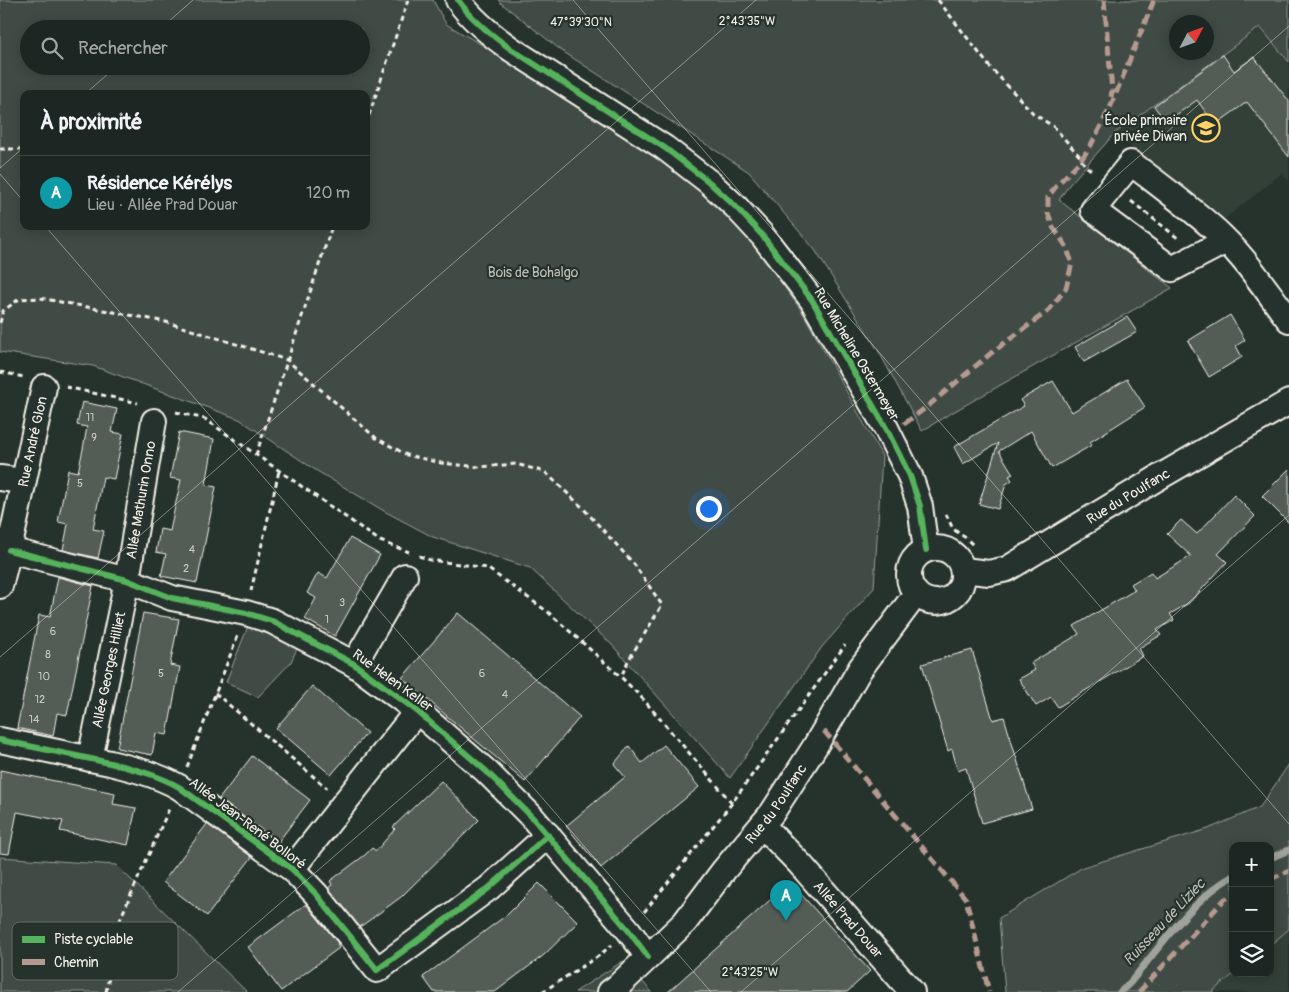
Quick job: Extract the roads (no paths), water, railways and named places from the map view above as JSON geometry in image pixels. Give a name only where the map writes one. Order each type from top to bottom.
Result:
[{"type":"street","name":"Rue Micheline Ostermeyer","points":[[458,0],[464,10],[487,32],[665,148],[704,178],[762,235],[812,300],[886,428],[910,476],[918,498],[926,550]]},
{"type":"street","points":[[1226,241],[1172,269],[1093,210],[1131,163],[1214,228],[1226,241],[1243,260],[1289,320]]},
{"type":"street","name":"Rue André Glon","points":[[0,586],[45,384]]},
{"type":"street","name":"Rue du Poulfanc","points":[[963,570],[989,573],[1007,569],[1289,402]]},
{"type":"street","name":"Allée Mathurin Onno","points":[[128,580],[154,411]]},
{"type":"street","points":[[0,478],[24,481]]},
{"type":"street","points":[[942,548],[950,551],[961,563],[963,570],[961,586],[957,593],[945,601],[929,602],[916,594],[911,587],[909,569],[912,561],[918,554],[926,550],[942,548]]},
{"type":"street","name":"Rue Helen Keller","points":[[9,550],[128,580],[172,598],[246,613],[272,621],[354,664],[417,711],[486,771],[548,835],[648,957]]},
{"type":"street","points":[[354,664],[405,576]]},
{"type":"street","name":"Allée Georges Hilliet","points":[[90,759],[128,580]]},
{"type":"street","name":"Rue du Poulfanc","points":[[610,992],[685,922],[724,870],[772,813],[814,748],[860,669],[916,594]]},
{"type":"street","points":[[292,868],[417,711]]},
{"type":"street","name":"Allée Jean-René Bolloré","points":[[0,740],[132,769],[167,780],[179,787],[292,868],[316,894],[377,970],[488,888],[548,835]]},
{"type":"street","name":"Allée Prad Douar","points":[[762,825],[800,864],[912,992]]},
{"type":"waterway","name":"Ruisseau de Liziec","points":[[1274,856],[1289,850]]},
{"type":"waterway","name":"Ruisseau de Liziec","points":[[1120,992],[1129,984],[1190,911],[1203,898],[1229,879]]},
{"type":"place","name":"École primaire privée Diwan","points":[[1206,128]]},
{"type":"place","name":"Résidence Kérélys","points":[[786,921]]},
{"type":"park label","name":"Bois de Bohalgo","points":[[533,272]]}]
